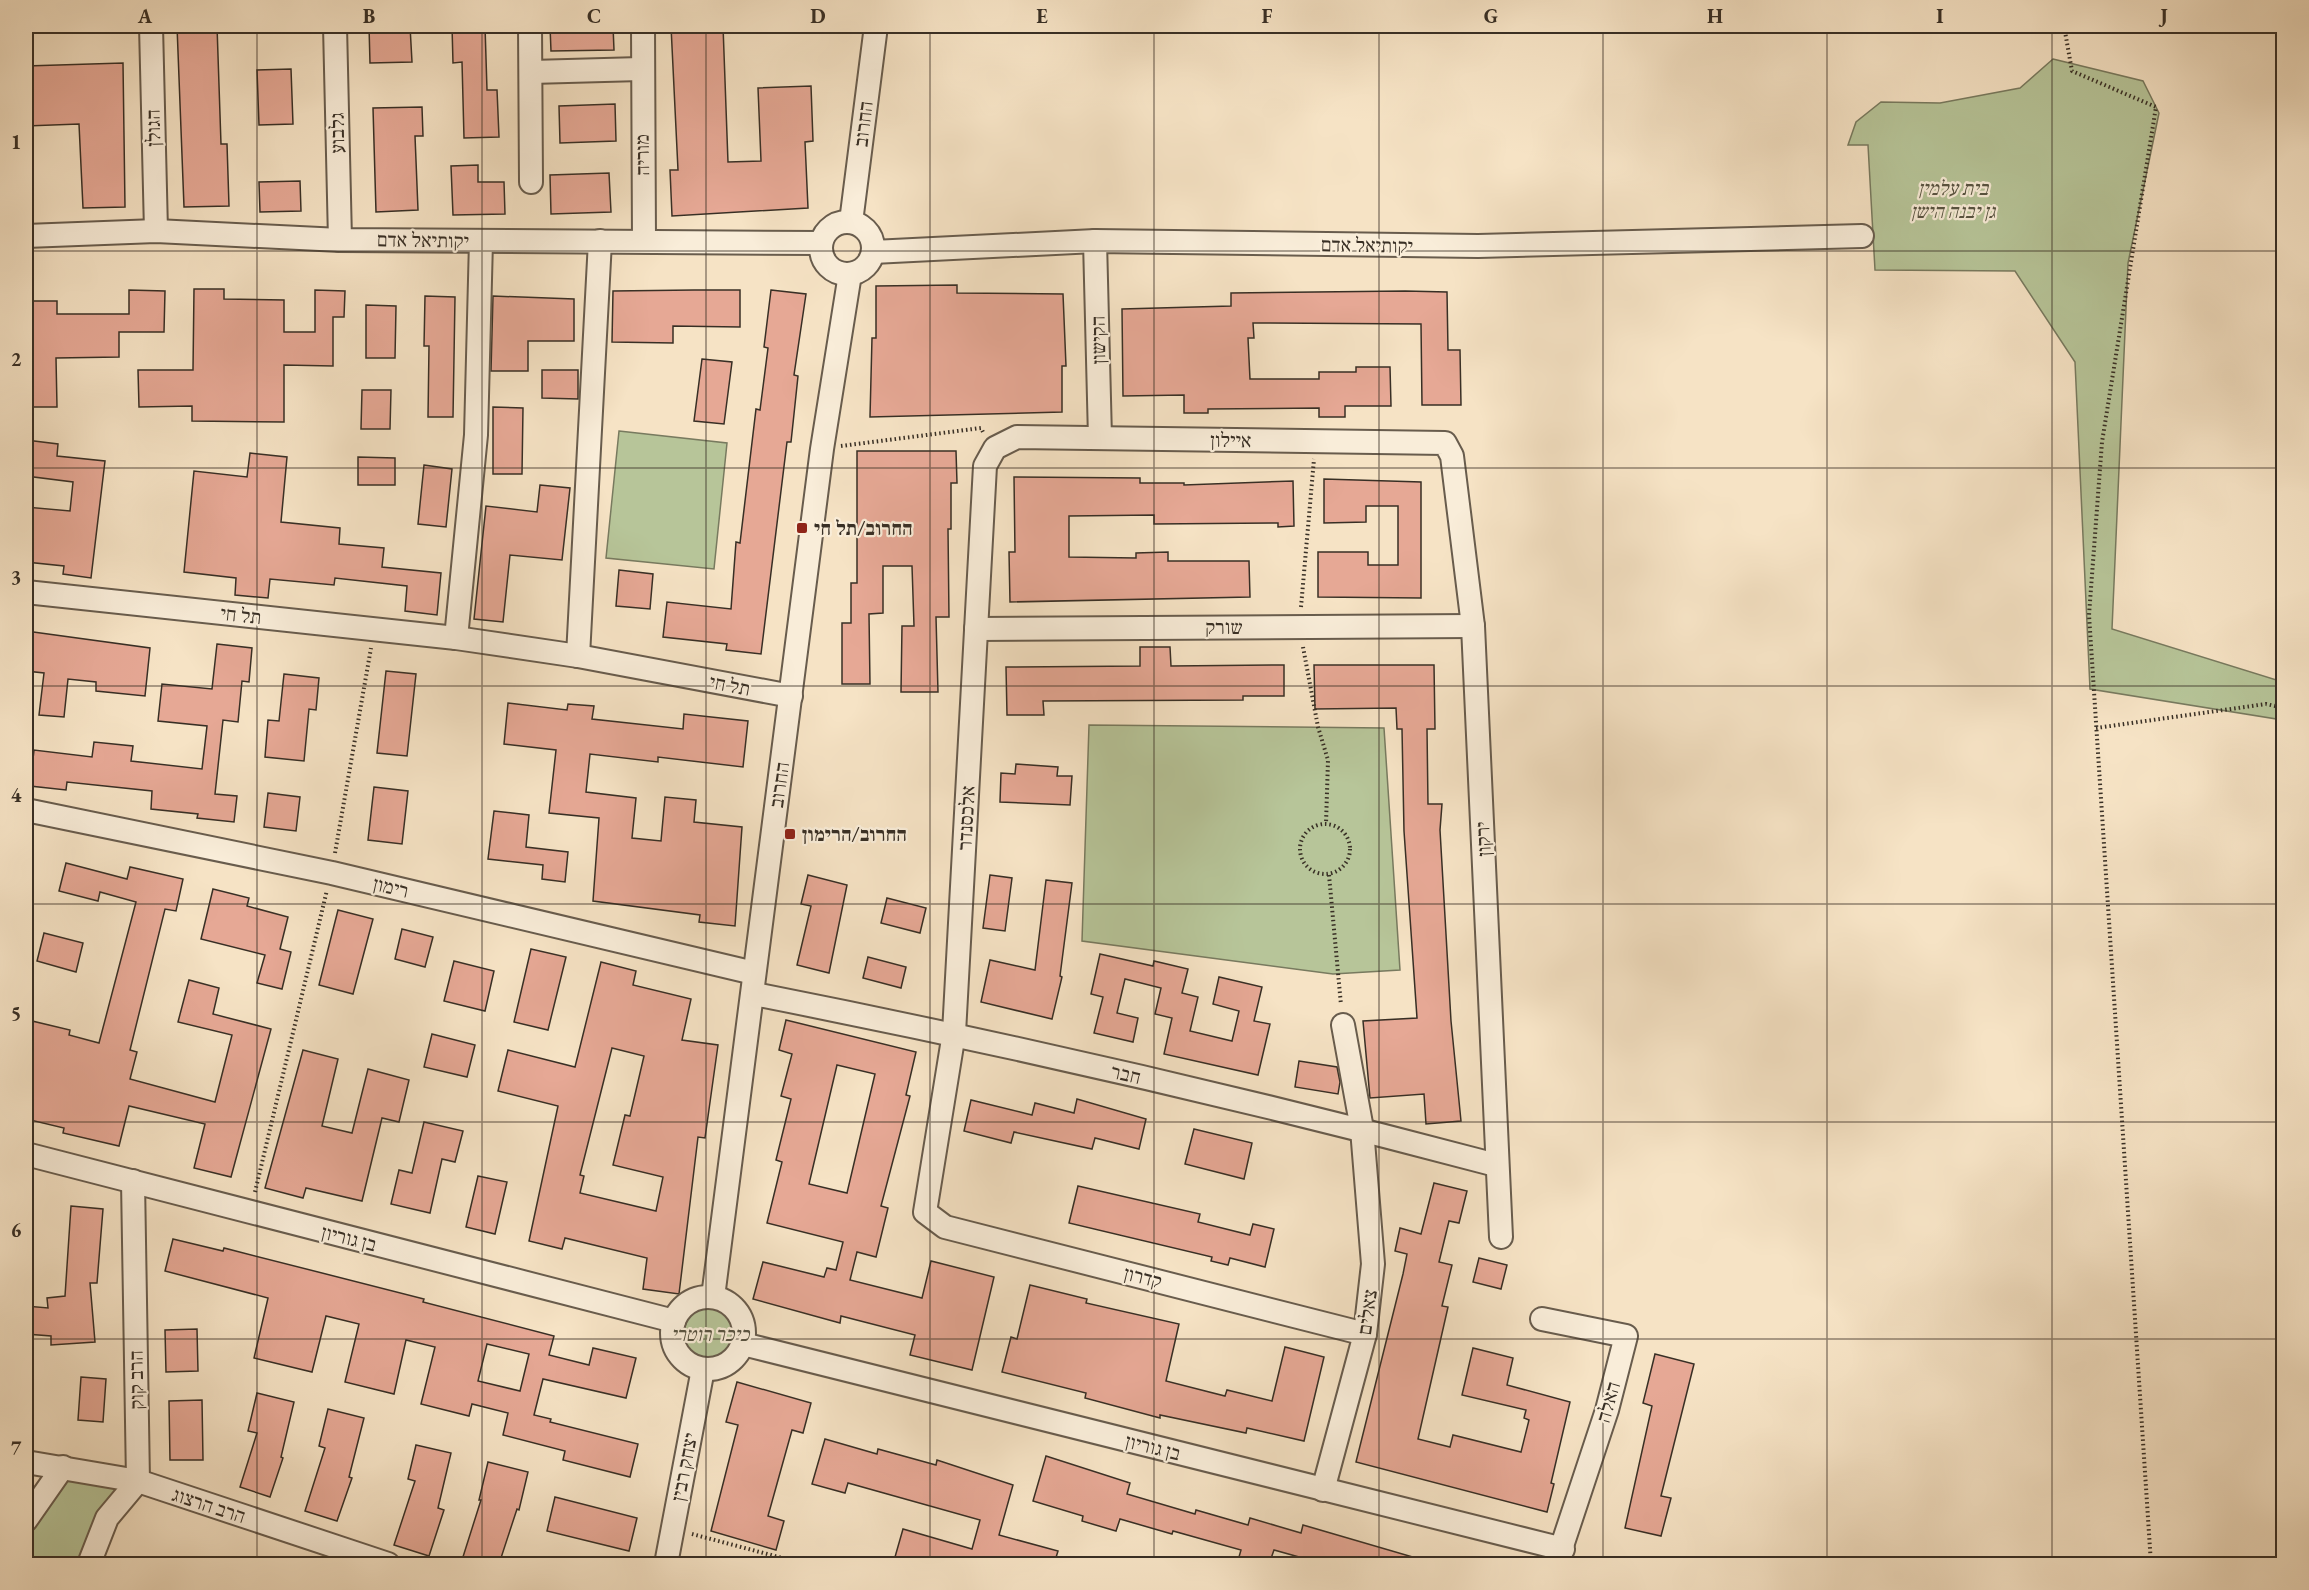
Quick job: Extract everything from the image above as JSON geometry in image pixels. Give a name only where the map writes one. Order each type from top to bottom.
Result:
[{"type":"street","name":"הגולן","points":[[151,26],[156,231]]},
{"type":"street","name":"גלבוע","points":[[335,26],[340,240]]},
{"type":"street","points":[[531,26],[531,182]]},
{"type":"street","name":"מוריה","points":[[643,26],[641,69],[644,241]]},
{"type":"street","name":"החרוב","points":[[851,222],[876,26]]},
{"type":"street","points":[[531,72],[641,69]]},
{"type":"street","points":[[851,222],[868,232],[873,252],[862,269],[850,274],[836,272],[825,263],[821,243],[832,226],[851,222]]},
{"type":"street","name":"יקותיאל אדם","points":[[26,236],[156,231],[340,240],[821,243]]},
{"type":"street","name":"יקותיאל אדם","points":[[873,252],[1095,241],[1478,246],[1862,236]]},
{"type":"street","points":[[456,638],[476,435],[481,241]]},
{"type":"street","points":[[578,657],[600,241]]},
{"type":"street","name":"הקישון","points":[[1095,241],[1100,438]]},
{"type":"street","name":"החרוב","points":[[713,1297],[822,449],[850,274]]},
{"type":"street","name":"איילון","points":[[995,448],[1017,437],[1445,443]]},
{"type":"street","name":"ירקון","points":[[1445,443],[1452,456],[1473,626],[1496,1080],[1496,1165],[1501,1237]]},
{"type":"street","name":"אלכסנדר","points":[[925,1212],[954,1033],[985,466],[995,448]]},
{"type":"street","name":"תל חי","points":[[26,592],[456,638],[578,657],[792,696]]},
{"type":"street","name":"שורק","points":[[976,629],[1473,626]]},
{"type":"street","name":"רימון","points":[[26,810],[332,873],[754,984]]},
{"type":"street","name":"חבר","points":[[754,984],[1362,1129],[1496,1165]]},
{"type":"street","name":"צאלים","points":[[1323,1490],[1365,1334],[1373,1264],[1362,1129],[1343,1025]]},
{"type":"street","name":"בן גוריון","points":[[26,1154],[674,1321]]},
{"type":"street","name":"הרב קוק","points":[[133,1181],[138,1481]]},
{"type":"street","name":"קדרון","points":[[925,1212],[945,1227],[1365,1334]]},
{"type":"street","points":[[713,1297],[735,1308],[742,1319],[745,1332],[743,1344],[737,1356],[728,1364],[716,1369],[703,1369],[691,1365],[681,1357],[672,1334],[674,1321],[685,1305],[693,1300],[713,1297]]},
{"type":"street","name":"האלה","points":[[1542,1319],[1626,1336],[1607,1410],[1559,1557]]},
{"type":"street","name":"בן גוריון","points":[[743,1344],[1323,1490],[1559,1557]]},
{"type":"street","name":"יצחק רבין","points":[[666,1564],[703,1369]]},
{"type":"street","name":"הרב הרצוג","points":[[26,1462],[138,1481],[388,1564]]},
{"type":"street","points":[[26,1520],[63,1467]]},
{"type":"street","points":[[89,1564],[106,1518],[138,1481]]},
{"type":"path","points":[[2064,26],[2072,71],[2156,107],[2102,442],[2089,615],[2151,1564]]},
{"type":"path","points":[[822,449],[981,428],[995,448]]},
{"type":"path","points":[[250,1213],[332,873],[374,630]]},
{"type":"path","points":[[2096,728],[2266,704],[2283,708]]},
{"type":"path","points":[[1317,825],[1336,826],[1348,837],[1350,846],[1347,863],[1338,872],[1329,875],[1310,870],[1300,854],[1304,834],[1317,825]]},
{"type":"path","points":[[1329,875],[1343,1025]]},
{"type":"path","points":[[673,1529],[805,1564]]},
{"type":"green space","name":"בית עלמין גן יבנה הישן","points":[[2053,59],[2143,81],[2159,113],[2128,263],[2112,629],[2283,682],[2283,720],[2090,689],[2075,362],[2015,271],[1875,270],[1868,145],[1848,145],[1856,122],[1881,102],[1940,103],[2020,88]]},
{"type":"green space","points":[[619,431],[727,443],[714,569],[606,558]]},
{"type":"green space","points":[[1089,725],[1384,728],[1400,970],[1333,974],[1082,941]]},
{"type":"green space","name":"כיכר רוטרי","points":[[705,1306],[715,1306],[725,1310],[733,1318],[737,1333],[733,1348],[725,1356],[715,1360],[705,1360],[695,1356],[687,1348],[683,1338],[683,1328],[687,1318],[695,1310]]},
{"type":"green space","points":[[63,1467],[138,1481],[89,1564],[26,1564],[26,1520]]},
{"type":"building","points":[[177,26],[217,26],[221,144],[227,144],[229,206],[184,207]]},
{"type":"building","points":[[369,26],[410,26],[412,62],[370,63]]},
{"type":"building","points":[[452,26],[485,26],[487,90],[497,90],[499,137],[464,138],[462,62],[453,63]]},
{"type":"building","points":[[550,26],[613,26],[614,50],[551,51]]},
{"type":"building","points":[[671,26],[723,26],[728,162],[761,161],[758,88],[811,86],[813,141],[805,142],[808,208],[672,216],[670,170],[678,170]]},
{"type":"building","points":[[123,63],[125,207],[83,208],[79,124],[26,126],[26,66]]},
{"type":"building","points":[[291,69],[293,124],[259,125],[257,70]]},
{"type":"building","points":[[615,104],[616,141],[560,143],[559,106]]},
{"type":"building","points":[[422,107],[423,136],[415,136],[418,210],[376,212],[373,108]]},
{"type":"building","points":[[478,165],[478,182],[504,182],[505,214],[453,215],[451,166]]},
{"type":"building","points":[[609,173],[611,212],[551,214],[550,175]]},
{"type":"building","points":[[300,181],[301,211],[260,212],[259,182]]},
{"type":"building","points":[[957,285],[957,293],[1063,294],[1066,366],[1062,366],[1062,412],[870,417],[872,338],[876,338],[876,286]]},
{"type":"building","points":[[194,289],[224,289],[224,299],[284,300],[284,332],[315,332],[315,290],[345,291],[344,317],[333,317],[333,366],[284,365],[284,422],[192,421],[192,406],[139,407],[138,370],[193,370]]},
{"type":"building","points":[[129,290],[165,291],[164,332],[119,332],[119,357],[56,358],[57,407],[26,407],[26,301],[57,301],[57,314],[129,314]]},
{"type":"building","points":[[740,290],[740,327],[673,326],[673,343],[612,342],[613,291]]},
{"type":"building","points":[[771,290],[806,294],[794,375],[798,376],[791,442],[787,442],[761,654],[726,650],[727,644],[663,637],[667,602],[731,609],[736,542],[740,543],[756,409],[760,410],[768,348],[764,347]]},
{"type":"building","points":[[1447,292],[1448,350],[1460,350],[1461,405],[1422,405],[1421,324],[1253,323],[1254,338],[1248,338],[1250,379],[1319,379],[1319,372],[1356,372],[1356,367],[1390,367],[1391,406],[1345,406],[1345,417],[1319,417],[1319,408],[1208,409],[1208,413],[1184,413],[1184,395],[1123,396],[1122,309],[1231,306],[1231,293]]},
{"type":"building","points":[[425,296],[455,297],[453,417],[428,417],[429,346],[424,346]]},
{"type":"building","points":[[493,296],[574,299],[574,341],[528,341],[528,371],[491,371]]},
{"type":"building","points":[[366,305],[396,306],[395,358],[366,358]]},
{"type":"building","points":[[702,359],[732,362],[724,424],[694,421]]},
{"type":"building","points":[[542,370],[578,370],[578,399],[542,398]]},
{"type":"building","points":[[362,390],[391,390],[390,429],[361,429]]},
{"type":"building","points":[[493,407],[523,408],[522,474],[493,474]]},
{"type":"building","points":[[26,440],[58,444],[57,456],[105,461],[91,578],[63,574],[64,566],[26,562],[26,507],[70,511],[73,482],[26,476]]},
{"type":"building","points":[[857,451],[956,451],[957,483],[951,483],[951,529],[948,529],[949,617],[936,617],[938,692],[901,692],[902,626],[914,626],[912,566],[883,566],[883,613],[869,614],[870,684],[842,684],[842,623],[851,623],[851,583],[857,583]]},
{"type":"building","points":[[250,453],[287,457],[281,522],[340,528],[339,544],[384,548],[382,567],[441,573],[437,615],[405,611],[407,586],[335,578],[334,585],[270,579],[268,598],[235,595],[236,578],[184,572],[194,471],[247,477]]},
{"type":"building","points":[[358,457],[395,458],[395,485],[358,485]]},
{"type":"building","points":[[424,465],[452,469],[446,527],[418,524]]},
{"type":"building","points":[[1014,477],[1140,478],[1140,483],[1184,483],[1184,485],[1293,481],[1294,526],[1278,527],[1278,523],[1154,524],[1154,515],[1069,516],[1069,557],[1136,558],[1136,553],[1168,552],[1168,561],[1249,561],[1250,597],[1010,602],[1009,552],[1015,552]]},
{"type":"building","points":[[1324,479],[1421,482],[1421,598],[1318,597],[1318,552],[1368,552],[1368,565],[1398,565],[1398,506],[1366,506],[1366,522],[1324,523]]},
{"type":"building","points":[[540,485],[570,488],[562,560],[510,555],[503,622],[474,619],[486,506],[537,512]]},
{"type":"building","points":[[619,570],[653,574],[650,609],[616,606]]},
{"type":"building","points":[[26,631],[150,648],[145,696],[96,691],[96,682],[68,679],[64,717],[39,715],[44,673],[26,671]]},
{"type":"building","points":[[217,644],[252,648],[249,682],[242,681],[238,722],[223,720],[215,794],[237,796],[234,822],[197,818],[198,814],[151,809],[152,791],[67,782],[66,790],[30,786],[34,750],[92,757],[94,742],[133,746],[131,761],[202,769],[207,726],[158,721],[162,684],[212,689]]},
{"type":"building","points":[[1140,647],[1170,647],[1171,666],[1284,665],[1284,696],[1243,696],[1243,700],[1043,701],[1044,715],[1007,715],[1006,667],[1140,666]]},
{"type":"building","points":[[1314,665],[1434,665],[1435,729],[1427,729],[1428,804],[1442,804],[1440,830],[1451,1021],[1461,1121],[1426,1124],[1424,1094],[1370,1098],[1363,1021],[1417,1018],[1404,831],[1402,729],[1397,729],[1396,708],[1315,709]]},
{"type":"building","points":[[386,671],[416,674],[407,756],[377,753]]},
{"type":"building","points":[[284,674],[319,678],[316,710],[309,709],[304,761],[265,757],[268,720],[279,721]]},
{"type":"building","points":[[508,703],[567,710],[568,704],[594,706],[592,719],[683,729],[684,714],[748,721],[743,767],[658,757],[658,762],[590,754],[586,792],[636,798],[632,838],[661,841],[665,797],[696,800],[694,822],[742,827],[735,926],[699,922],[700,915],[593,901],[599,818],[549,813],[556,750],[504,744]]},
{"type":"building","points":[[1016,764],[1058,767],[1057,776],[1072,776],[1070,805],[1000,802],[1001,773],[1015,774]]},
{"type":"building","points":[[374,787],[408,791],[402,844],[368,840]]},
{"type":"building","points":[[268,793],[300,797],[296,831],[264,827]]},
{"type":"building","points":[[494,811],[529,815],[526,847],[568,852],[565,882],[542,879],[543,865],[488,859]]},
{"type":"building","points":[[66,863],[127,879],[130,867],[183,879],[176,911],[165,909],[130,1050],[137,1052],[130,1079],[215,1102],[232,1035],[178,1022],[189,980],[219,988],[213,1014],[271,1029],[231,1177],[194,1168],[205,1124],[129,1106],[119,1146],[63,1133],[64,1128],[26,1119],[26,1047],[32,1021],[70,1030],[69,1035],[99,1043],[136,902],[100,892],[98,901],[59,891]]},
{"type":"building","points":[[808,875],[847,885],[829,973],[797,965],[811,906],[801,904]]},
{"type":"building","points":[[990,875],[1012,878],[1005,931],[983,928]]},
{"type":"building","points":[[1046,880],[1072,883],[1060,976],[1062,977],[1052,1019],[981,1002],[990,960],[1035,970]]},
{"type":"building","points":[[213,889],[249,898],[247,906],[288,917],[280,949],[291,952],[282,989],[257,983],[265,955],[201,939]]},
{"type":"building","points":[[887,898],[926,908],[920,933],[881,923]]},
{"type":"building","points":[[338,910],[373,919],[353,994],[319,985]]},
{"type":"building","points":[[402,929],[433,937],[425,967],[395,959]]},
{"type":"building","points":[[44,933],[83,943],[76,972],[37,961]]},
{"type":"building","points":[[531,949],[566,957],[548,1030],[514,1022]]},
{"type":"building","points":[[1100,954],[1153,966],[1154,961],[1188,969],[1182,993],[1198,997],[1190,1031],[1232,1041],[1239,1011],[1213,1004],[1219,977],[1262,987],[1254,1021],[1270,1024],[1258,1075],[1164,1054],[1172,1018],[1155,1014],[1161,988],[1125,979],[1117,1013],[1138,1018],[1133,1042],[1094,1033],[1103,997],[1091,994]]},
{"type":"building","points":[[868,957],[906,967],[901,988],[863,978]]},
{"type":"building","points":[[454,961],[494,971],[485,1011],[444,1001]]},
{"type":"building","points":[[601,962],[636,971],[633,985],[691,999],[682,1040],[718,1045],[705,1138],[698,1137],[679,1294],[643,1289],[647,1258],[565,1238],[562,1249],[529,1241],[558,1106],[498,1091],[508,1050],[575,1067]],"holes":[[[612,1048],[644,1056],[630,1116],[625,1115],[613,1165],[663,1177],[656,1211],[580,1193],[584,1176],[580,1175]]]},
{"type":"building","points":[[786,1020],[916,1052],[906,1095],[910,1096],[881,1206],[888,1208],[876,1257],[857,1252],[850,1280],[922,1298],[931,1261],[994,1277],[972,1370],[910,1355],[915,1335],[841,1316],[840,1323],[753,1299],[763,1262],[824,1277],[827,1268],[836,1270],[843,1242],[767,1223],[782,1162],[776,1160],[791,1099],[781,1096],[792,1054],[779,1050]],"holes":[[[837,1065],[875,1074],[847,1193],[809,1184]]]},
{"type":"building","points":[[432,1034],[475,1045],[467,1077],[424,1067]]},
{"type":"building","points":[[303,1050],[338,1059],[322,1126],[352,1133],[368,1069],[409,1080],[399,1122],[382,1118],[362,1201],[306,1188],[303,1198],[265,1188]]},
{"type":"building","points":[[1299,1061],[1337,1067],[1340,1082],[1338,1094],[1295,1087]]},
{"type":"building","points":[[1077,1099],[1146,1119],[1139,1149],[1095,1138],[1092,1149],[1014,1132],[1011,1143],[964,1131],[971,1100],[1032,1115],[1035,1103],[1074,1113]]},
{"type":"building","points":[[424,1122],[463,1131],[455,1162],[442,1159],[430,1213],[391,1204],[399,1170],[412,1173]]},
{"type":"building","points":[[1194,1129],[1252,1143],[1244,1179],[1185,1164]]},
{"type":"building","points":[[478,1176],[507,1182],[495,1234],[466,1227]]},
{"type":"building","points":[[1434,1183],[1467,1191],[1459,1223],[1449,1221],[1439,1262],[1452,1265],[1442,1306],[1448,1307],[1418,1439],[1450,1447],[1453,1435],[1521,1452],[1529,1420],[1524,1418],[1526,1410],[1462,1395],[1473,1348],[1513,1358],[1507,1385],[1570,1402],[1551,1483],[1554,1484],[1547,1512],[1356,1462],[1407,1254],[1395,1251],[1400,1228],[1421,1234]]},
{"type":"building","points":[[1078,1186],[1200,1214],[1198,1222],[1250,1235],[1253,1224],[1274,1229],[1265,1267],[1230,1258],[1228,1265],[1211,1261],[1212,1257],[1069,1223]]},
{"type":"building","points":[[71,1206],[103,1209],[97,1283],[90,1283],[95,1342],[51,1345],[51,1336],[26,1334],[26,1306],[48,1308],[47,1298],[65,1296]]},
{"type":"building","points":[[173,1239],[223,1251],[224,1248],[424,1299],[423,1302],[554,1336],[549,1355],[589,1365],[593,1348],[636,1358],[626,1398],[543,1379],[534,1415],[551,1419],[550,1422],[638,1444],[630,1477],[563,1460],[565,1451],[503,1435],[508,1413],[472,1404],[469,1416],[421,1404],[435,1347],[406,1340],[394,1394],[345,1382],[359,1324],[326,1316],[312,1372],[254,1358],[268,1298],[165,1271]],"holes":[[[487,1344],[529,1354],[520,1391],[478,1381]]]},
{"type":"building","points":[[1479,1258],[1507,1265],[1501,1289],[1473,1282]]},
{"type":"building","points":[[1030,1285],[1087,1299],[1086,1303],[1179,1324],[1166,1381],[1225,1396],[1227,1390],[1272,1401],[1285,1347],[1324,1357],[1304,1441],[1247,1428],[1246,1433],[1160,1415],[1160,1418],[1085,1398],[1086,1393],[1002,1372],[1011,1337],[1017,1339]]},
{"type":"building","points":[[197,1329],[198,1371],[166,1372],[165,1330]]},
{"type":"building","points":[[1655,1354],[1694,1364],[1661,1496],[1671,1498],[1661,1536],[1625,1528],[1652,1406],[1643,1403]]},
{"type":"building","points":[[81,1377],[106,1379],[103,1422],[78,1420]]},
{"type":"building","points":[[737,1382],[811,1403],[803,1433],[792,1430],[768,1516],[784,1521],[776,1550],[711,1531],[738,1425],[726,1422]]},
{"type":"building","points":[[257,1393],[294,1402],[281,1457],[283,1458],[270,1497],[240,1487],[257,1433],[248,1431]]},
{"type":"building","points":[[202,1400],[203,1460],[170,1460],[169,1401]]},
{"type":"building","points":[[328,1409],[364,1418],[349,1477],[352,1478],[337,1521],[305,1511],[325,1448],[319,1446]]},
{"type":"building","points":[[825,1439],[877,1454],[878,1449],[936,1465],[937,1460],[1013,1485],[999,1535],[1058,1551],[1054,1564],[893,1564],[903,1529],[972,1549],[980,1520],[848,1483],[845,1493],[812,1484]]},
{"type":"building","points":[[416,1445],[451,1453],[438,1508],[444,1510],[429,1556],[394,1545],[415,1481],[408,1479]]},
{"type":"building","points":[[1046,1456],[1130,1483],[1127,1494],[1195,1514],[1196,1510],[1248,1525],[1250,1518],[1301,1533],[1303,1525],[1423,1560],[1422,1564],[1324,1564],[1274,1550],[1269,1564],[1237,1564],[1241,1550],[1173,1531],[1172,1534],[1120,1519],[1116,1531],[1082,1521],[1083,1516],[1033,1501]]},
{"type":"building","points":[[488,1462],[528,1472],[519,1510],[517,1509],[499,1564],[474,1564],[462,1560],[481,1500],[479,1500]]},
{"type":"building","points":[[555,1497],[637,1518],[629,1551],[547,1531]]},
{"type":"place","name":"החרוב/תל חי","points":[[802,528]]},
{"type":"place","name":"החרוב/הרימון","points":[[790,834]]}]
